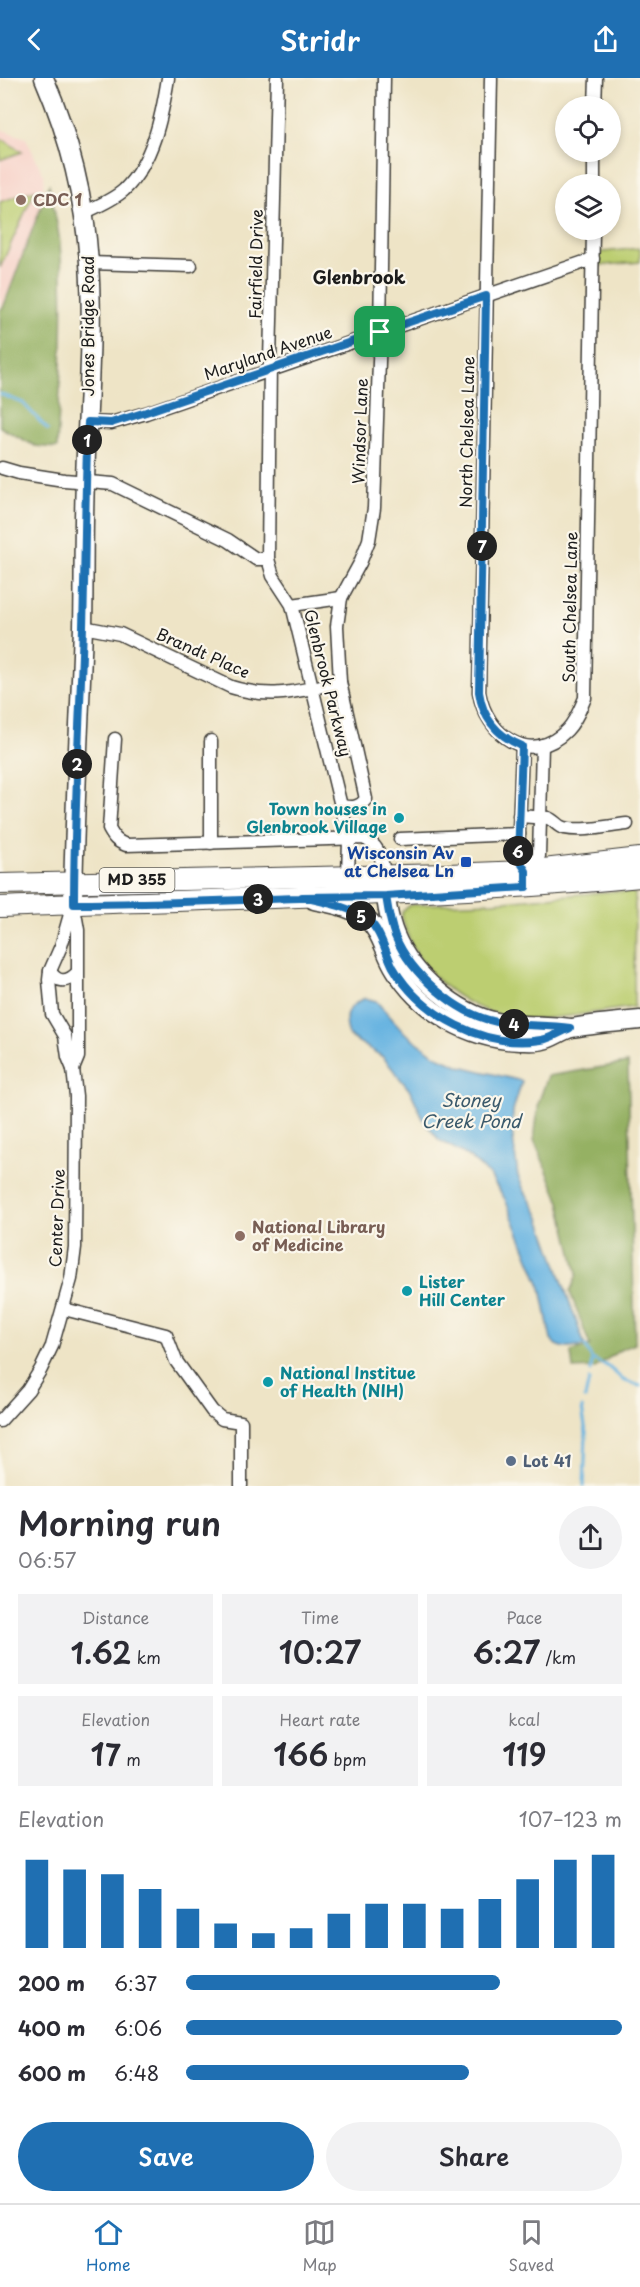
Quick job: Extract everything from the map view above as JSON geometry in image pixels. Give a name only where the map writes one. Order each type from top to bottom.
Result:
[{"type":"main road","name":"Jones Bridge Road","points":[[45,78],[72,157],[83,213],[89,263],[88,422],[74,904]]},
{"type":"main road","name":"MD 355","points":[[526,879],[640,858]]},
{"type":"main road","name":"MD 355","points":[[0,884],[348,877],[385,886]]},
{"type":"main road","name":"MD 355","points":[[0,907],[302,897],[385,886],[526,879],[640,877]]},
{"type":"main road","points":[[385,886],[391,923],[403,951],[413,965],[445,998],[466,1012],[495,1022],[546,1024],[570,1028],[640,1020]]},
{"type":"main road","points":[[302,897],[346,908],[368,920],[376,931],[393,967],[412,992],[442,1017],[462,1028],[484,1036],[530,1041],[544,1040],[570,1028]]},
{"type":"street","points":[[83,213],[123,191],[135,177],[148,153],[159,120],[168,78]]},
{"type":"street","name":"Fairfield Drive","points":[[268,559],[277,78]]},
{"type":"street","name":"Windsor Lane","points":[[342,806],[355,807],[361,805],[366,799],[340,682],[337,626],[341,598],[360,563],[369,540],[373,520],[380,332],[384,78]]},
{"type":"street","name":"North Chelsea Lane","points":[[491,78],[479,692],[481,705],[491,725],[507,740],[522,746]]},
{"type":"street","points":[[595,96],[596,78]]},
{"type":"street","name":"South Chelsea Lane","points":[[542,745],[566,731],[578,715],[585,698],[593,240]]},
{"type":"street","name":"Maryland Avenue","points":[[88,422],[111,423],[270,371],[593,259]]},
{"type":"street","points":[[89,263],[191,266]]},
{"type":"street","points":[[2,468],[64,480],[113,484],[228,540],[256,559],[268,559]]},
{"type":"street","name":"Glenbrook Parkway","points":[[268,559],[273,576],[292,605],[349,839],[348,877]]},
{"type":"street","points":[[292,605],[341,598]]},
{"type":"street","name":"Brandt Place","points":[[83,627],[120,634],[231,687],[245,691],[275,695],[312,688]]},
{"type":"street","points":[[312,688],[340,682]]},
{"type":"street","points":[[115,739],[109,829],[114,839],[126,845],[363,838],[371,841],[380,854],[385,886]]},
{"type":"street","points":[[211,741],[211,843]]},
{"type":"street","points":[[542,745],[539,856],[526,879],[518,858],[522,746],[542,745]]},
{"type":"street","points":[[519,816],[552,819],[561,828],[575,829],[627,824]]},
{"type":"street","points":[[400,839],[519,834]]},
{"type":"street","name":"Center Drive","points":[[0,1421],[28,1390],[41,1369],[52,1346],[71,1279],[75,1248],[76,1103],[73,1069],[68,1057],[65,1036],[52,1014],[49,990],[50,971],[61,946],[74,904]]},
{"type":"street","name":"Center Drive","points":[[73,1069],[78,1057],[78,930],[74,904]]},
{"type":"street","points":[[50,971],[54,978],[60,981],[69,980],[77,973]]},
{"type":"street","points":[[52,1014],[67,1016],[77,1010]]},
{"type":"street","points":[[64,1309],[166,1335],[176,1361],[212,1411],[222,1419],[241,1422],[241,1486]]},
{"type":"shaded area","name":"CDC 1","points":[[0,129],[26,138],[44,176],[41,224],[0,308]]},
{"type":"green space","points":[[1,138],[22,152],[0,160]]},
{"type":"green space","points":[[49,185],[59,237],[62,270],[62,346],[57,448],[35,446],[0,427],[0,309],[3,308]]},
{"type":"green space","points":[[35,190],[0,268],[0,202]]},
{"type":"green space","points":[[640,248],[640,262],[594,266],[594,253]]},
{"type":"green space","points":[[615,891],[635,893],[634,1007],[571,1016],[517,1018],[483,1010],[468,1002],[440,982],[418,956],[402,918],[402,912],[410,905],[493,902]]},
{"type":"green space","points":[[628,1063],[635,1344],[620,1350],[595,1368],[573,1369],[571,1352],[590,1346],[570,1292],[577,1274],[560,1202],[534,1140],[539,1101],[548,1076]]},
{"type":"water","name":"Stoney Creek Pond","points":[[365,998],[376,1001],[405,1033],[435,1055],[460,1066],[522,1081],[513,1111],[512,1131],[518,1176],[539,1215],[585,1346],[563,1347],[551,1340],[541,1288],[505,1199],[489,1174],[468,1156],[439,1140],[424,1121],[411,1092],[383,1057],[349,1036],[346,1023],[347,1013],[353,1005]]},
{"type":"waterway","points":[[0,394],[23,403],[48,430]]},
{"type":"waterway","points":[[585,1346],[592,1359],[609,1367],[623,1380],[640,1386]]},
{"type":"waterway","points":[[591,1371],[592,1359]]},
{"type":"waterway","points":[[585,1398],[589,1380]]},
{"type":"waterway","points":[[582,1408],[586,1433],[584,1486]]},
{"type":"place","name":"CDC 1","points":[[21,200]]},
{"type":"place","name":"Town houses in Glenbrook Village","points":[[399,818]]},
{"type":"place","name":"Wisconsin Av at Chelsea Ln","points":[[466,862]]},
{"type":"place","name":"National Library of Medicine","points":[[240,1236]]},
{"type":"place","name":"Lister Hill Center","points":[[407,1291]]},
{"type":"place","name":"National Institue of Health (NIH)","points":[[268,1382]]},
{"type":"place","name":"Lot 41","points":[[511,1461]]},
{"type":"district","name":"Glenbrook","points":[[359,278]]},
{"type":"route","points":[[380,332],[111,423],[88,422],[83,627],[73,861],[74,904],[302,897],[386,896],[395,936],[403,951],[413,965],[445,998],[466,1012],[495,1022],[546,1024],[570,1028],[544,1040],[520,1041],[484,1036],[442,1017],[412,992],[401,978],[368,920],[346,908],[302,897],[386,896],[526,887],[526,871],[518,858],[522,746],[507,740],[491,725],[481,705],[479,692],[486,296],[380,332]]}]
